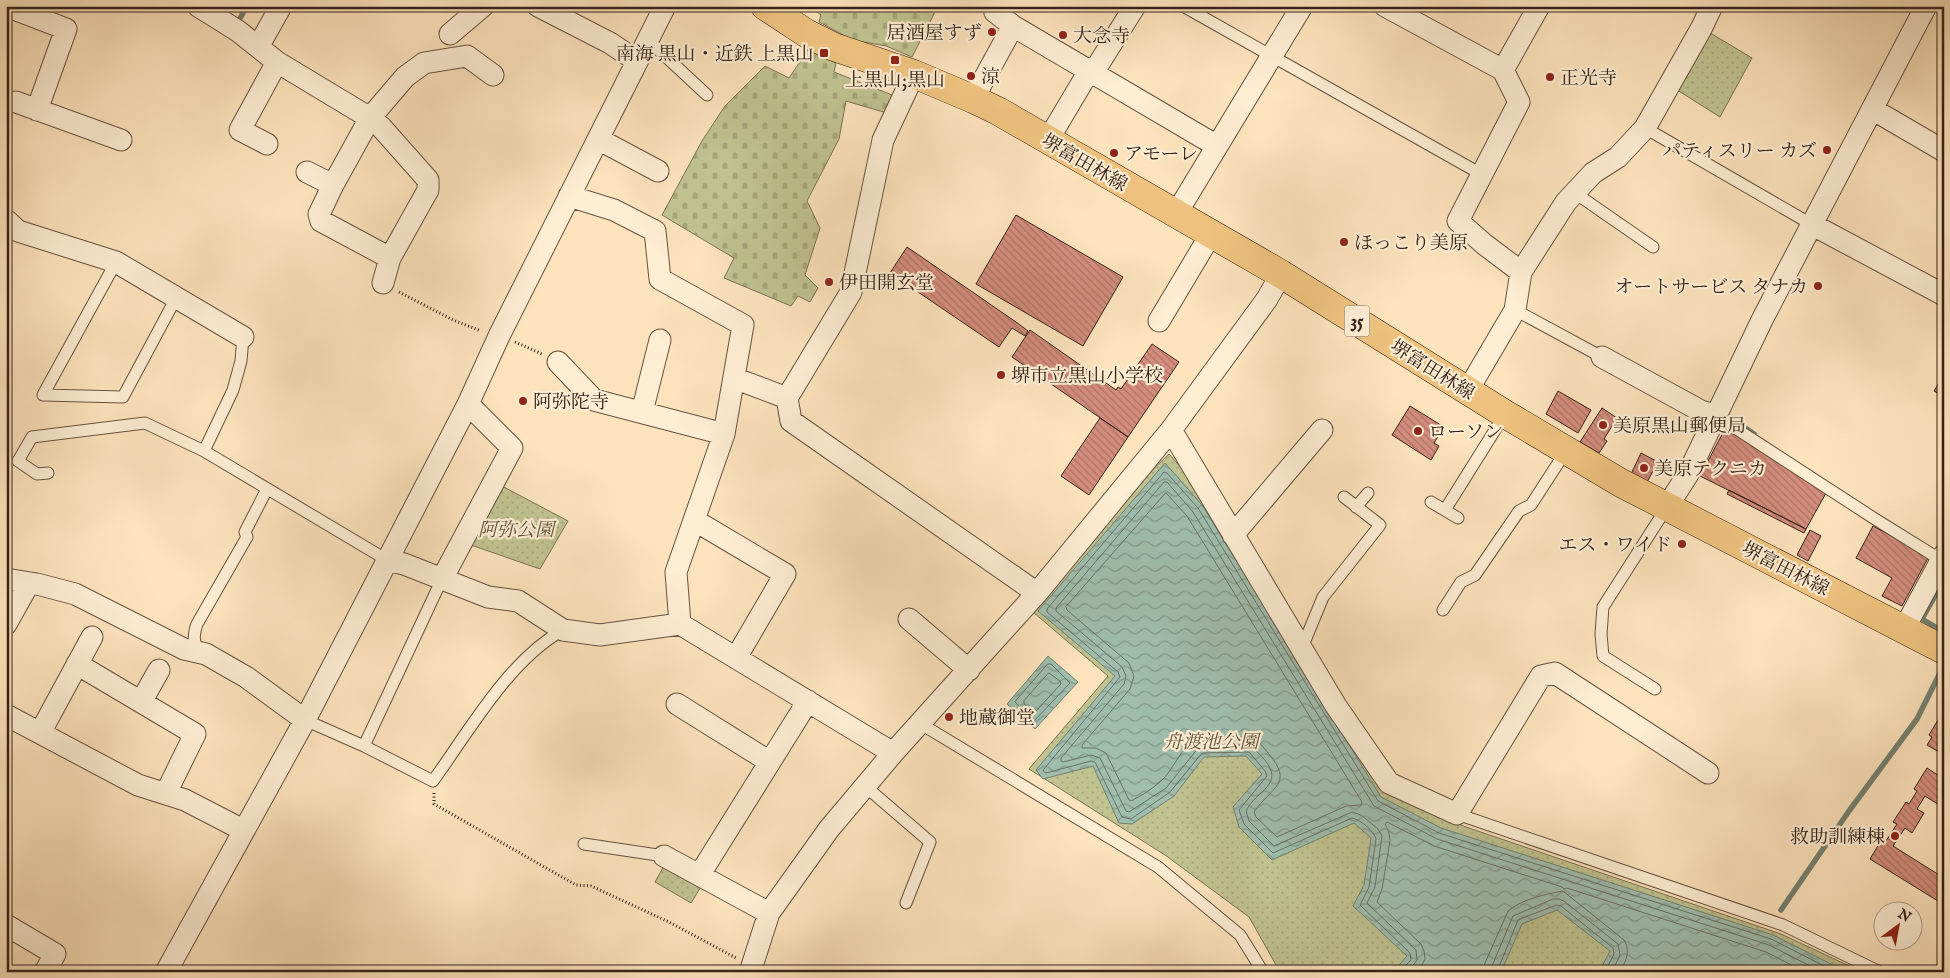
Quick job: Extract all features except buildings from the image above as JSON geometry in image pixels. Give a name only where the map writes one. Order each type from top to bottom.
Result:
[{"type":"main road","name":"堺富田林線","points":[[765,6],[806,33],[834,47],[914,74],[973,99],[1048,140],[1280,274],[1621,484],[1944,650]]},
{"type":"street","points":[[6,6],[36,12],[66,29],[37,110]]},
{"type":"street","points":[[198,6],[238,32],[277,62],[370,118],[381,127],[428,180],[428,190],[390,258],[383,283]]},
{"type":"street","points":[[258,47],[281,6]]},
{"type":"street","points":[[450,34],[483,6]]},
{"type":"street","points":[[538,6],[610,43],[637,61]]},
{"type":"street","points":[[166,972],[305,720],[468,404],[499,336],[665,6]]},
{"type":"street","points":[[997,6],[995,12],[1013,26],[1217,146]]},
{"type":"street","points":[[1048,140],[1089,71],[1098,64],[1135,6]]},
{"type":"street","points":[[1176,214],[1302,6]]},
{"type":"street","points":[[1384,6],[1503,70],[1519,102],[1458,221],[1484,244],[1521,272]]},
{"type":"street","points":[[1503,70],[1539,6]]},
{"type":"street","points":[[1468,390],[1515,310],[1521,272],[1566,202],[1593,173],[1618,157],[1645,128],[1702,29],[1712,6]]},
{"type":"street","points":[[1666,507],[1688,474],[1715,415],[1811,224],[1926,6]]},
{"type":"street","points":[[973,99],[1013,26]]},
{"type":"street","points":[[390,258],[321,221],[319,214],[370,118],[405,77],[424,63],[467,56],[492,74]]},
{"type":"street","points":[[267,144],[240,130],[277,62]]},
{"type":"street","points":[[914,74],[883,140],[851,292],[787,398],[791,421],[1037,593]]},
{"type":"street","points":[[16,102],[121,140]]},
{"type":"street","points":[[1872,109],[1944,151]]},
{"type":"street","points":[[598,139],[658,171]]},
{"type":"street","points":[[307,172],[333,185]]},
{"type":"street","points":[[569,196],[614,210],[655,231],[660,279],[743,325],[724,434],[676,572],[680,624]]},
{"type":"street","points":[[6,220],[18,231],[116,262],[243,337]]},
{"type":"street","points":[[1811,224],[1944,295]]},
{"type":"street","points":[[1159,321],[1183,295],[1211,234]]},
{"type":"street","points":[[752,966],[769,913],[829,829],[1037,593],[1171,430],[1267,300],[1280,274]]},
{"type":"street","points":[[642,412],[660,340]]},
{"type":"street","points":[[1602,357],[1701,411],[1715,415]]},
{"type":"street","points":[[558,362],[594,400],[724,434]]},
{"type":"street","points":[[734,378],[787,398]]},
{"type":"street","points":[[442,579],[512,448],[468,404]]},
{"type":"street","points":[[1171,430],[1336,706],[1389,783],[1457,814],[1540,676],[1555,673],[1708,773]]},
{"type":"street","points":[[1233,535],[1322,430]]},
{"type":"street","points":[[694,520],[785,574],[736,658]]},
{"type":"street","points":[[1904,629],[1942,558]]},
{"type":"street","points":[[387,560],[404,564],[488,597],[518,601],[564,630],[600,635],[680,624],[894,753]]},
{"type":"street","points":[[6,579],[75,594],[184,649],[206,654],[246,677],[305,720]]},
{"type":"street","points":[[6,624],[30,583]]},
{"type":"street","points":[[909,619],[969,670]]},
{"type":"street","points":[[40,733],[92,637]]},
{"type":"street","points":[[77,664],[195,734],[166,793]]},
{"type":"street","points":[[141,702],[159,670]]},
{"type":"street","points":[[700,874],[808,701]]},
{"type":"street","points":[[677,704],[770,762]]},
{"type":"street","points":[[6,715],[138,785],[185,800],[244,830]]},
{"type":"street","points":[[664,856],[769,913]]},
{"type":"street","points":[[6,925],[55,954],[45,972]]},
{"type":"lane","points":[[1183,6],[1481,174]]},
{"type":"lane","points":[[648,40],[707,95]]},
{"type":"lane","points":[[1645,128],[1811,224]]},
{"type":"lane","points":[[1575,193],[1653,247]]},
{"type":"lane","points":[[116,262],[43,395],[123,397],[176,298]]},
{"type":"lane","points":[[1515,310],[1602,357]]},
{"type":"lane","points":[[204,451],[233,390],[241,362],[243,337]]},
{"type":"lane","points":[[1445,510],[1505,414]]},
{"type":"lane","points":[[1715,415],[1875,520],[1942,558]]},
{"type":"lane","points":[[48,473],[37,474],[18,461],[32,437],[145,423],[204,451],[387,560]]},
{"type":"lane","points":[[1443,610],[1461,582],[1475,576],[1519,511],[1531,505],[1566,451]]},
{"type":"lane","points":[[200,653],[194,639],[198,624],[247,537],[245,532],[267,489]]},
{"type":"lane","points":[[1356,507],[1368,493]]},
{"type":"lane","points":[[1302,648],[1323,597],[1380,525],[1344,497]]},
{"type":"lane","points":[[1431,502],[1458,518]]},
{"type":"lane","points":[[1655,689],[1603,656],[1601,634],[1603,607],[1666,507]]},
{"type":"lane","points":[[364,746],[442,579]]},
{"type":"lane","points":[[305,720],[364,746],[433,781],[506,679],[546,640],[564,630]]},
{"type":"lane","points":[[921,724],[1158,867],[1240,935],[1263,972]]},
{"type":"lane","points":[[865,786],[930,842],[906,903]]},
{"type":"lane","points":[[1457,814],[1783,925],[1880,972]]},
{"type":"lane","points":[[584,844],[664,856]]},
{"type":"path","points":[[383,283],[453,320],[507,338],[558,362]]},
{"type":"path","points":[[433,781],[434,804],[576,885],[591,886],[652,914],[752,966]]},
{"type":"green space","points":[[809,6],[937,6],[912,57],[886,46],[853,40],[819,22],[821,15]]},
{"type":"green space","points":[[1707,31],[1752,58],[1720,117],[1674,88]]},
{"type":"green space","points":[[808,50],[836,63],[834,72],[892,95],[887,113],[846,101],[839,139],[807,201],[820,228],[805,275],[818,288],[810,302],[798,296],[791,306],[724,278],[734,258],[662,215],[702,141],[725,106],[765,66],[789,78]]},
{"type":"green space","name":"舟渡池公園","points":[[1169,454],[1192,480],[1332,708],[1431,813],[1466,827],[1781,934],[1862,972],[1280,972],[1249,917],[1165,855],[1029,769],[1108,676],[1033,612],[1125,496]]},
{"type":"green space","name":"阿弥公園","points":[[500,485],[568,521],[540,569],[468,544]]},
{"type":"green space","points":[[665,864],[702,885],[691,903],[655,882]]},
{"type":"water","name":"舟渡池公園","points":[[1165,463],[1202,505],[1381,797],[1441,828],[1773,935],[1847,972],[1599,972],[1610,951],[1557,910],[1522,924],[1501,972],[1393,972],[1407,956],[1353,906],[1364,885],[1371,838],[1354,823],[1272,860],[1239,827],[1233,807],[1262,774],[1246,756],[1204,757],[1174,796],[1132,824],[1119,823],[1093,766],[1043,779],[1036,770],[1115,676],[1038,611]]},
{"type":"water","points":[[1048,656],[1078,682],[1035,729],[1007,704]]},
{"type":"waterway","points":[[239,20],[247,6]]},
{"type":"waterway","points":[[1726,410],[1728,416],[1754,434]]},
{"type":"waterway","points":[[1944,580],[1922,619],[1944,632]]},
{"type":"waterway","points":[[1781,910],[1849,811],[1917,719],[1943,667]]},
{"type":"place","name":"居酒屋すず","points":[[992,32]]},
{"type":"place","name":"大念寺","points":[[1063,35]]},
{"type":"place","name":"南海 黒山・近鉄 上黒山","points":[[824,53]]},
{"type":"place","name":"上黒山;黒山","points":[[895,60]]},
{"type":"place","name":"涼","points":[[971,76]]},
{"type":"place","name":"正光寺","points":[[1550,77]]},
{"type":"place","name":"パティスリー カズ","points":[[1827,150]]},
{"type":"place","name":"アモーレ","points":[[1114,153]]},
{"type":"place","name":"ほっこり美原","points":[[1344,242]]},
{"type":"place","name":"伊田開玄堂","points":[[829,282]]},
{"type":"place","name":"オートサービス タナカ","points":[[1818,286]]},
{"type":"place","name":"堺市立黒山小学校","points":[[1001,375]]},
{"type":"place","name":"阿弥陀寺","points":[[523,401]]},
{"type":"place","name":"美原黒山郵便局","points":[[1603,425]]},
{"type":"place","name":"ローソン","points":[[1418,431]]},
{"type":"place","name":"美原テクニカ","points":[[1644,468]]},
{"type":"place","name":"エス・ワイド","points":[[1682,544]]},
{"type":"place","name":"地蔵御堂","points":[[949,717]]},
{"type":"place","name":"救助訓練棟","points":[[1895,836]]}]
